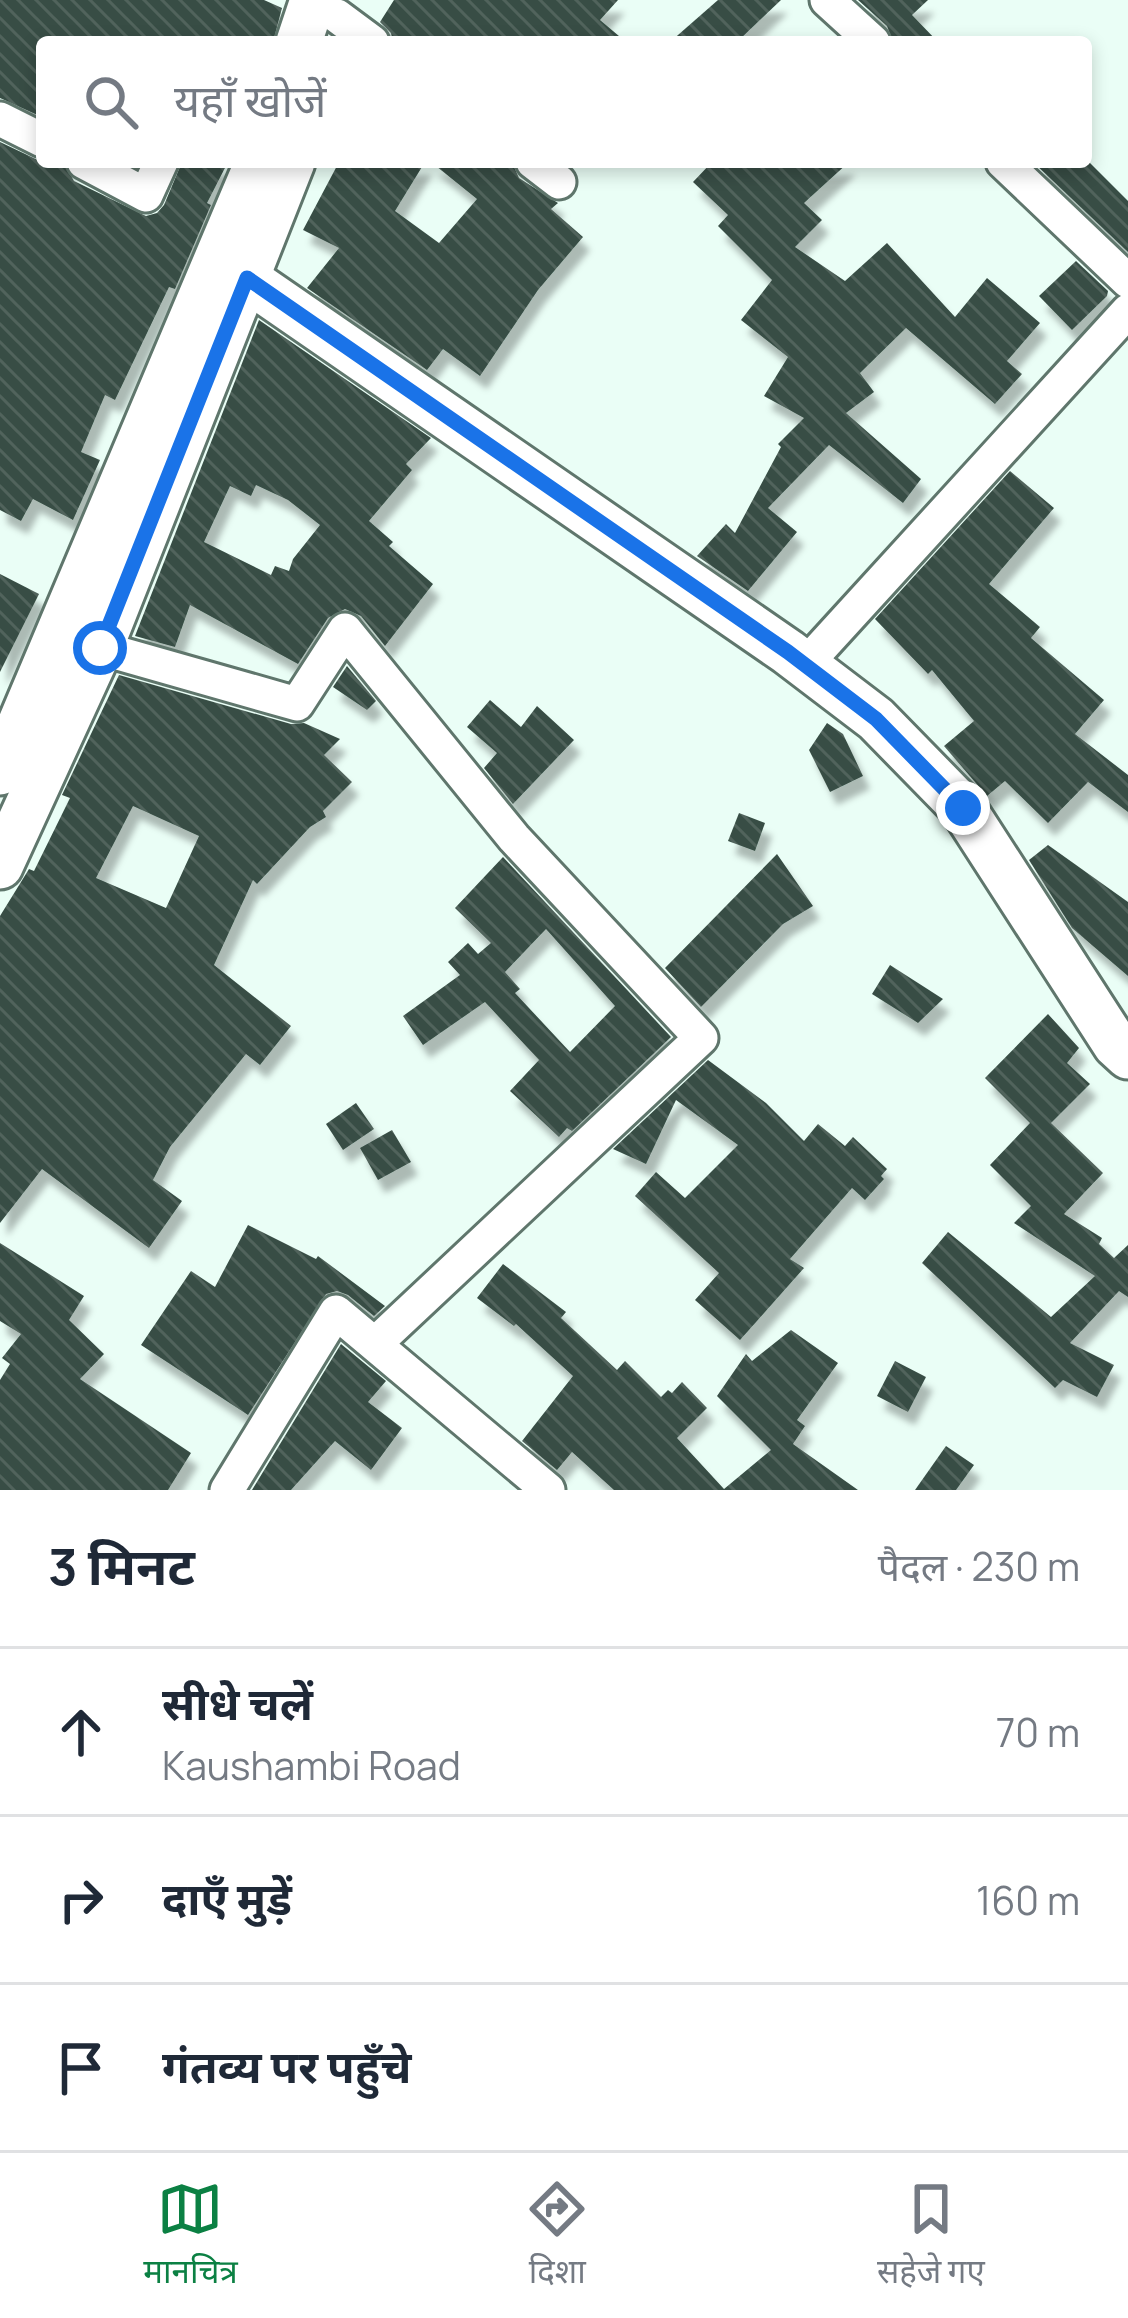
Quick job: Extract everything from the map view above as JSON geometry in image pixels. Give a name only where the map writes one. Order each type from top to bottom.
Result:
[{"type":"main road","points":[[310,36],[339,20]]},
{"type":"main road","points":[[0,866],[100,648],[233,268],[258,168]]},
{"type":"main road","points":[[233,268],[805,664],[876,719],[963,808],[1116,1045],[1128,1056]]},
{"type":"main road","points":[[0,772],[233,268]]},
{"type":"street","points":[[827,0],[866,36]]},
{"type":"street","points":[[0,119],[36,137]]},
{"type":"street","points":[[95,168],[146,195],[157,168]]},
{"type":"street","points":[[1009,168],[1128,281]]},
{"type":"street","points":[[805,664],[1128,310]]},
{"type":"street","points":[[100,648],[297,704],[345,630],[514,838],[701,1039],[376,1343]]},
{"type":"street","points":[[226,1490],[336,1312],[548,1490]]},
{"type":"building","points":[[0,0],[264,0],[282,8],[275,36],[36,36],[36,114],[0,98]]},
{"type":"building","points":[[394,0],[618,0],[600,20],[619,36],[392,36],[380,22]]},
{"type":"building","points":[[718,0],[781,0],[743,36],[677,36]]},
{"type":"building","points":[[858,0],[928,0],[912,15],[932,36],[891,36],[887,26]]},
{"type":"building","points":[[0,142],[36,159],[36,168],[66,168],[74,181],[146,216],[164,205],[179,168],[225,168],[175,289],[169,287],[115,400],[105,395],[81,452],[100,460],[73,520],[33,499],[21,521],[0,510]]},
{"type":"building","points":[[1092,165],[1128,201],[1128,252],[1039,168]]},
{"type":"building","points":[[336,168],[421,168],[395,211],[439,243],[477,199],[438,168],[515,168],[519,178],[558,203],[551,209],[583,237],[538,290],[480,376],[443,349],[427,370],[307,288],[339,248],[303,230]]},
{"type":"building","points":[[706,168],[842,168],[804,203],[822,220],[795,247],[845,281],[887,243],[955,317],[987,278],[1040,323],[1007,361],[1022,374],[995,404],[906,328],[860,373],[874,392],[846,413],[921,479],[903,503],[829,445],[768,508],[797,532],[748,591],[697,556],[726,524],[735,533],[781,447],[778,444],[804,418],[764,396],[788,357],[741,320],[772,280],[718,226],[728,215],[693,182]]},
{"type":"building","points":[[1076,261],[1108,291],[1072,330],[1039,296]]},
{"type":"building","points":[[259,320],[431,438],[406,464],[412,470],[369,521],[393,542],[389,546],[433,584],[385,646],[361,616],[345,609],[328,618],[298,664],[190,605],[175,647],[135,636]],"holes":[[[256,485],[288,500],[320,525],[289,571],[275,566],[271,575],[204,542],[230,486],[251,496]]]},
{"type":"building","points":[[1010,471],[1054,508],[989,584],[1040,627],[1031,638],[1104,700],[1075,734],[1128,775],[1128,812],[1088,782],[1048,823],[1005,781],[987,796],[944,746],[974,721],[932,670],[928,674],[875,619]]},
{"type":"building","points":[[0,574],[39,594],[0,672]]},
{"type":"building","points":[[347,666],[376,701],[367,710],[333,687]]},
{"type":"building","points":[[119,675],[291,724],[304,723],[340,739],[324,755],[352,782],[323,811],[326,817],[310,827],[257,884],[253,880],[214,965],[291,1026],[260,1065],[246,1054],[170,1147],[153,1180],[182,1201],[149,1248],[42,1169],[0,1223],[0,916],[29,869],[34,871],[70,798],[62,795]],"holes":[[[133,806],[199,836],[166,908],[96,878]]]},
{"type":"building","points":[[490,700],[521,727],[537,706],[574,740],[513,804],[484,768],[497,753],[467,727]]},
{"type":"building","points":[[827,723],[843,734],[863,776],[830,792],[809,750]]},
{"type":"building","points":[[739,813],[765,823],[755,851],[728,841]]},
{"type":"building","points":[[1048,845],[1128,902],[1128,976],[1072,928],[1029,860]]},
{"type":"building","points":[[777,854],[813,906],[783,924],[701,1007],[665,968]]},
{"type":"building","points":[[503,857],[671,1037],[572,1131],[567,1128],[559,1137],[510,1091],[539,1060],[485,1002],[423,1045],[403,1016],[460,975],[448,962],[468,943],[478,954],[491,943],[455,908]],"holes":[[[546,929],[615,1006],[570,1052],[515,993],[520,989],[505,972]]]},
{"type":"building","points":[[890,965],[943,999],[918,1023],[872,994]]},
{"type":"building","points":[[1048,1014],[1079,1048],[1067,1063],[1090,1084],[1051,1123],[1103,1173],[1064,1214],[1102,1238],[1099,1244],[1114,1258],[1128,1245],[1128,1297],[1119,1291],[1070,1343],[1114,1365],[1097,1397],[1063,1380],[1055,1388],[922,1263],[948,1232],[1051,1317],[1095,1276],[1014,1223],[1031,1206],[990,1165],[1030,1123],[985,1078]]},
{"type":"building","points":[[708,1060],[766,1103],[804,1141],[818,1124],[845,1146],[853,1137],[887,1169],[865,1200],[852,1188],[790,1259],[804,1268],[740,1340],[695,1300],[719,1273],[635,1196],[656,1172],[685,1198],[738,1145],[676,1100],[646,1164],[613,1149]]},
{"type":"building","points":[[356,1103],[374,1129],[343,1150],[326,1124]]},
{"type":"building","points":[[392,1130],[411,1162],[378,1180],[360,1148]]},
{"type":"building","points":[[248,1225],[318,1256],[385,1306],[374,1316],[348,1295],[326,1294],[248,1415],[141,1345],[191,1271],[215,1287]]},
{"type":"building","points":[[0,1243],[84,1296],[69,1320],[104,1354],[80,1379],[191,1453],[168,1490],[0,1490],[0,1380],[10,1364],[2,1358],[21,1334],[0,1321]]},
{"type":"building","points":[[503,1264],[566,1312],[561,1318],[617,1370],[625,1361],[661,1397],[682,1382],[707,1408],[677,1438],[724,1489],[771,1450],[717,1396],[746,1354],[752,1361],[791,1330],[838,1363],[797,1420],[805,1426],[793,1444],[858,1490],[614,1490],[572,1452],[557,1470],[522,1441],[573,1376],[516,1324],[477,1298]]},
{"type":"building","points":[[341,1344],[386,1381],[368,1402],[402,1428],[371,1470],[335,1441],[291,1490],[252,1490]]},
{"type":"building","points":[[895,1361],[926,1377],[908,1412],[877,1396]]},
{"type":"building","points":[[946,1446],[974,1465],[956,1490],[915,1490]]},
{"type":"route","points":[[100,648],[247,278],[788,652],[876,719],[963,808]]}]
